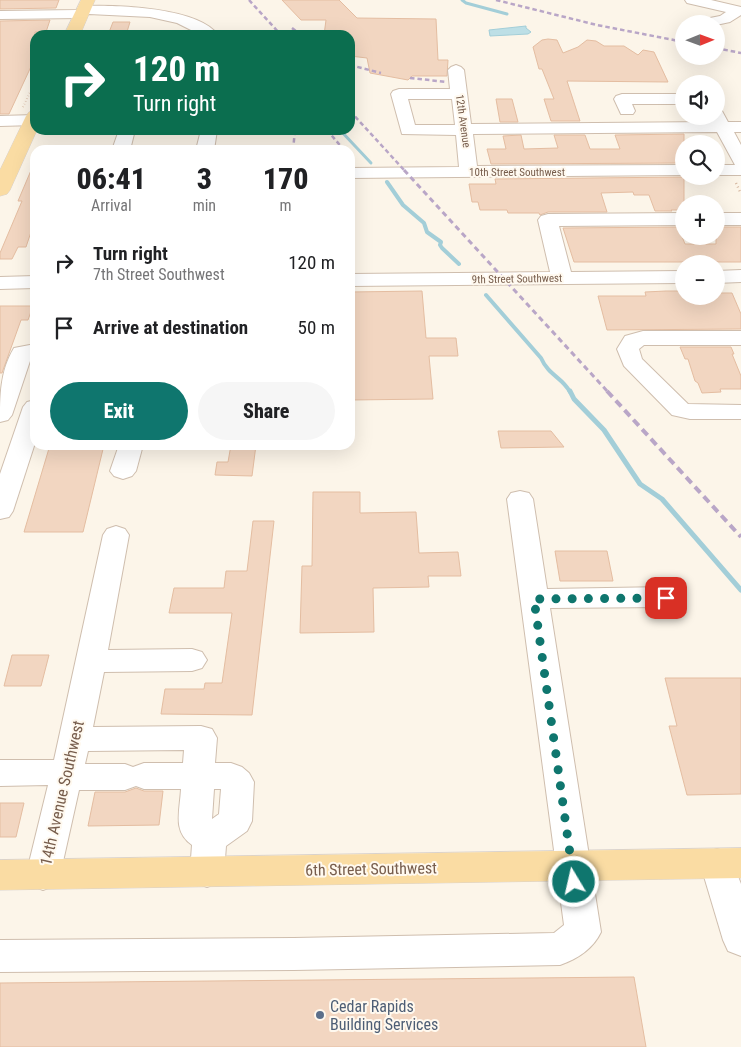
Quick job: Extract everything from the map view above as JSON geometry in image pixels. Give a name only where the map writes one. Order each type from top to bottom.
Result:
[{"type":"main road","points":[[74,30],[85,8]]},
{"type":"main road","points":[[0,190],[30,118]]},
{"type":"main road","name":"6th Street Southwest","points":[[0,875],[43,874],[204,846],[572,865],[729,863]]},
{"type":"street","points":[[3,10],[64,8],[68,0]]},
{"type":"street","points":[[692,0],[740,4]]},
{"type":"street","points":[[725,19],[740,4]]},
{"type":"street","points":[[3,10],[85,8],[126,10],[164,22],[203,30]]},
{"type":"street","name":"12th Avenue","points":[[456,70],[469,172]]},
{"type":"street","points":[[460,94],[399,94],[408,130],[520,114]]},
{"type":"street","points":[[627,111],[622,99],[675,99]]},
{"type":"street","points":[[0,121],[30,116]]},
{"type":"street","points":[[463,122],[675,121]]},
{"type":"street","points":[[725,122],[741,127]]},
{"type":"street","points":[[722,125],[741,161]]},
{"type":"street","name":"10th Street Southwest","points":[[355,172],[675,170]]},
{"type":"street","points":[[725,170],[741,170]]},
{"type":"street","points":[[725,219],[741,218]]},
{"type":"street","points":[[562,278],[548,220],[675,219]]},
{"type":"street","points":[[725,277],[741,276]]},
{"type":"street","name":"9th Street Southwest","points":[[355,280],[675,277]]},
{"type":"street","points":[[0,283],[30,282]]},
{"type":"street","points":[[741,338],[643,338],[633,341],[628,349],[632,361],[680,410],[690,412],[741,412]]},
{"type":"street","points":[[30,352],[22,353],[2,410],[30,416]]},
{"type":"street","points":[[0,432],[30,417]]},
{"type":"street","points":[[0,511],[30,422]]},
{"type":"street","points":[[123,470],[129,450]]},
{"type":"street","points":[[0,956],[294,954],[560,949],[583,932],[520,499]]},
{"type":"street","name":"14th Avenue Southwest","points":[[43,874],[78,725],[116,535]]},
{"type":"street","points":[[534,599],[666,598]]},
{"type":"street","points":[[91,660],[192,660]]},
{"type":"street","points":[[78,725],[201,738],[198,776],[204,846]]},
{"type":"street","points":[[0,773],[198,776]]},
{"type":"street","points":[[729,863],[741,940]]},
{"type":"water","points":[[526,26],[531,32],[528,34],[490,36],[489,30]]},
{"type":"building","points":[[0,0],[59,0],[56,8],[0,9]]},
{"type":"building","points":[[282,0],[339,0],[357,18],[436,19],[438,60],[448,60],[447,76],[412,76],[408,80],[370,73],[367,58],[355,57],[355,30],[325,30],[326,20],[301,20]]},
{"type":"building","points":[[50,20],[47,30],[30,30],[30,69],[9,114],[0,114],[0,21]]},
{"type":"building","points":[[113,22],[130,22],[128,30],[110,30]]},
{"type":"building","points":[[542,40],[557,40],[563,53],[578,47],[587,40],[596,41],[604,46],[624,46],[638,55],[643,50],[654,52],[668,82],[567,81],[580,121],[551,121],[544,99],[554,99],[542,69],[539,69],[533,47]]},
{"type":"building","points":[[496,99],[512,99],[518,122],[500,122]]},
{"type":"building","points":[[684,134],[675,135],[675,163],[491,164],[487,149],[506,149],[503,136],[521,135],[524,149],[558,148],[554,135],[585,135],[590,149],[620,149],[615,135]]},
{"type":"building","points":[[30,173],[30,235],[26,247],[18,247],[12,259],[0,259],[0,253],[22,201],[18,201]]},
{"type":"building","points":[[675,177],[675,185],[684,185],[684,195],[675,195],[675,210],[672,211],[655,211],[649,195],[634,195],[633,192],[601,193],[607,212],[548,212],[540,215],[539,213],[508,213],[507,210],[480,210],[478,202],[472,202],[469,184],[496,184],[495,179]]},
{"type":"building","points":[[675,227],[675,245],[725,245],[725,227],[741,227],[741,262],[725,262],[725,255],[675,255],[675,262],[574,262],[563,228]]},
{"type":"building","points":[[422,291],[426,338],[456,338],[458,356],[429,356],[433,399],[355,400],[355,292]]},
{"type":"building","points":[[675,291],[675,305],[725,305],[725,293],[732,293],[741,314],[741,329],[607,330],[598,296],[646,296],[645,292]]},
{"type":"building","points":[[0,306],[30,306],[28,320],[21,320],[2,373],[0,373]]},
{"type":"building","points":[[680,347],[731,347],[741,376],[741,389],[720,389],[721,392],[702,393],[698,383],[695,381],[688,359],[685,359]]},
{"type":"building","points":[[498,431],[551,431],[564,447],[501,448]]},
{"type":"building","points":[[49,450],[103,450],[83,532],[24,532]]},
{"type":"building","points":[[230,450],[255,450],[252,476],[215,475],[217,462],[228,462]]},
{"type":"building","points":[[313,492],[360,492],[360,513],[416,512],[419,553],[458,552],[461,576],[428,576],[429,587],[373,588],[374,632],[300,633],[302,566],[312,566]]},
{"type":"building","points":[[253,521],[274,521],[252,715],[161,714],[165,689],[204,689],[205,683],[222,683],[232,613],[169,613],[174,588],[224,588],[226,571],[247,571]]},
{"type":"building","points":[[555,551],[607,551],[613,581],[560,581]]},
{"type":"building","points":[[12,655],[49,655],[41,686],[4,686]]},
{"type":"building","points":[[665,678],[741,678],[741,794],[687,795],[669,726],[677,726]]},
{"type":"building","points":[[136,788],[144,791],[163,791],[159,825],[88,826],[95,792],[125,792]]},
{"type":"building","points":[[0,803],[24,803],[16,837],[0,837]]},
{"type":"building","name":"Cedar Rapids Building Services","points":[[634,977],[646,1047],[0,1047],[0,983]]},
{"type":"waterway","points":[[462,0],[466,3],[507,14]]},
{"type":"waterway","points":[[345,135],[354,145]]},
{"type":"waterway","points":[[355,146],[371,163]]},
{"type":"waterway","points":[[387,182],[403,205],[424,223],[427,232],[441,242],[442,248],[459,264]]},
{"type":"waterway","points":[[486,295],[541,358],[548,369],[570,392]]},
{"type":"waterway","points":[[570,391],[574,399],[604,430],[640,484],[662,499],[741,590]]},
{"type":"railway","points":[[249,0],[276,30]]},
{"type":"railway","points":[[496,0],[597,25],[675,40]]},
{"type":"railway","points":[[725,50],[741,53]]},
{"type":"railway","points":[[355,66],[381,73]]},
{"type":"railway","points":[[410,78],[447,82]]},
{"type":"railway","points":[[355,116],[405,171]]},
{"type":"railway","points":[[294,135],[294,145]]},
{"type":"railway","points":[[331,135],[340,145]]},
{"type":"railway","points":[[404,170],[608,392]]},
{"type":"railway","points":[[607,391],[741,537]]},
{"type":"place","name":"Cedar Rapids Building Services","points":[[320,1015]]},
{"type":"route","points":[[574,882],[534,599],[666,598]]}]
